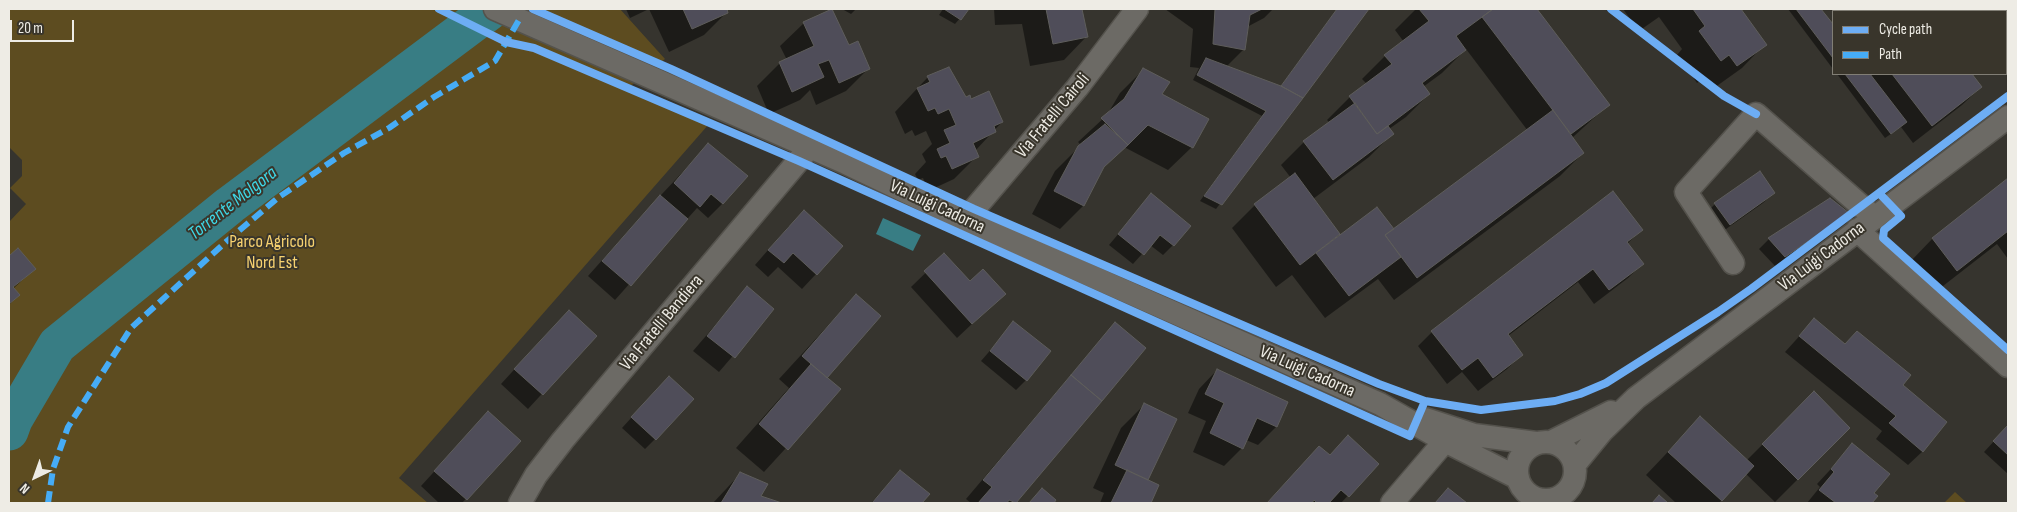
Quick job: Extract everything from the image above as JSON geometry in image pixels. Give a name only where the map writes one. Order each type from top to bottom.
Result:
[{"type":"street","name":"Via Fratelli Cairoli","points":[[965,220],[1077,88],[1137,9]]},
{"type":"street","name":"Via Luigi Cadorna","points":[[501,12],[810,147],[965,220],[1380,404],[1474,435],[1543,442],[1589,425],[1636,398]]},
{"type":"street","points":[[1734,263],[1686,192],[1756,114],[2008,366]]},
{"type":"street","name":"Via Luigi Cadorna","points":[[1575,464],[1602,431],[1636,398],[2008,118]]},
{"type":"street","name":"Via Fratelli Bandiera","points":[[520,503],[536,475],[563,440],[810,147]]},
{"type":"street","name":"Via Luigi Cadorna","points":[[1380,404],[1445,442],[1518,478]]},
{"type":"street","points":[[1392,503],[1445,442]]},
{"type":"street","points":[[1543,442],[1566,449],[1575,464],[1576,473],[1571,496],[1553,500],[1535,500],[1526,493],[1518,478],[1518,461],[1528,447],[1543,442]]},
{"type":"green space","name":"Parco Agricolo Nord Est","points":[[9,9],[620,9],[665,59],[628,88],[709,124],[399,478],[428,503],[9,503],[9,290],[29,273],[9,254],[9,222],[26,204],[10,188],[22,176],[22,160],[9,147]]},
{"type":"green space","points":[[1955,492],[1967,503],[1944,503]]},
{"type":"water","points":[[883,218],[921,235],[913,251],[876,234]]},
{"type":"building","points":[[683,9],[727,9],[728,13],[692,29]]},
{"type":"building","points":[[832,9],[849,45],[858,41],[870,69],[839,83],[829,60],[818,64],[824,77],[792,92],[779,62],[814,46],[803,22]]},
{"type":"building","points":[[944,9],[969,9],[961,20]]},
{"type":"building","points":[[1046,9],[1082,9],[1088,37],[1053,44]]},
{"type":"building","points":[[1215,9],[1262,9],[1250,15],[1245,50],[1213,44]]},
{"type":"building","points":[[1337,9],[1369,9],[1303,98],[1281,86]]},
{"type":"building","points":[[1419,9],[1493,9],[1456,36],[1466,50],[1422,83],[1430,94],[1377,134],[1349,96],[1392,64],[1384,55],[1429,21]]},
{"type":"building","points":[[1493,9],[1537,9],[1610,105],[1571,134],[1482,17]]},
{"type":"building","points":[[1693,9],[1741,9],[1767,45],[1737,66],[1729,55],[1721,61],[1699,31],[1705,26]]},
{"type":"building","points":[[1796,9],[1821,9],[1832,23],[1832,57]]},
{"type":"building","points":[[1850,9],[1914,9],[1912,10],[1848,10]]},
{"type":"building","points":[[1206,58],[1281,86],[1303,98],[1222,205],[1204,196],[1266,111],[1197,75]]},
{"type":"building","points":[[949,67],[966,97],[970,95],[971,99],[989,91],[1003,122],[994,126],[996,132],[973,143],[979,157],[952,169],[946,156],[941,158],[937,149],[950,143],[944,130],[956,125],[949,109],[938,114],[935,108],[928,111],[917,88],[930,82],[927,76]]},
{"type":"building","points":[[1143,68],[1170,82],[1162,94],[1209,119],[1193,148],[1148,125],[1128,145],[1101,118],[1124,99]]},
{"type":"building","points":[[1846,75],[1871,75],[1907,122],[1891,134]]},
{"type":"building","points":[[1893,75],[1973,75],[1982,87],[1932,126]]},
{"type":"building","points":[[1355,103],[1377,134],[1388,126],[1394,134],[1333,180],[1303,141]]},
{"type":"building","points":[[1553,110],[1584,153],[1417,278],[1385,235]]},
{"type":"building","points":[[1105,124],[1128,145],[1104,167],[1084,206],[1054,191],[1078,146]]},
{"type":"building","points":[[708,143],[748,176],[723,204],[711,194],[700,207],[674,183]]},
{"type":"building","points":[[1760,171],[1775,193],[1730,225],[1714,203]]},
{"type":"building","points":[[1295,173],[1340,234],[1300,265],[1254,204]]},
{"type":"building","points":[[2008,178],[2008,231],[1957,271],[1932,238]]},
{"type":"building","points":[[1613,191],[1643,230],[1627,242],[1644,264],[1609,290],[1593,269],[1508,334],[1523,355],[1493,378],[1478,358],[1462,370],[1431,331]]},
{"type":"building","points":[[1151,193],[1191,226],[1174,246],[1160,235],[1144,255],[1118,234]]},
{"type":"building","points":[[660,195],[688,219],[631,286],[602,261]]},
{"type":"building","points":[[1830,198],[1849,213],[1785,257],[1768,238]]},
{"type":"building","points":[[1377,207],[1394,229],[1385,235],[1401,257],[1349,296],[1316,253]]},
{"type":"building","points":[[804,210],[843,246],[817,275],[793,253],[784,263],[768,250]]},
{"type":"building","points":[[18,248],[36,269],[13,287],[20,295],[9,304],[9,256]]},
{"type":"building","points":[[944,253],[970,281],[983,269],[1006,294],[972,324],[924,271]]},
{"type":"building","points":[[747,286],[774,309],[735,358],[707,336]]},
{"type":"building","points":[[856,294],[881,316],[827,378],[802,356]]},
{"type":"building","points":[[569,310],[597,336],[543,395],[514,369]]},
{"type":"building","points":[[1814,318],[1845,344],[1857,331],[1911,375],[1903,385],[1947,422],[1923,452],[1889,423],[1896,416],[1799,336]]},
{"type":"building","points":[[1013,321],[1051,351],[1027,381],[990,351]]},
{"type":"building","points":[[1115,322],[1146,348],[1102,401],[1071,375]]},
{"type":"building","points":[[811,364],[841,389],[788,450],[759,424]]},
{"type":"building","points":[[1217,369],[1288,402],[1277,427],[1257,418],[1243,449],[1210,433],[1224,403],[1205,394]]},
{"type":"building","points":[[1071,375],[1102,401],[1016,503],[1009,500],[1007,503],[978,503],[992,487],[983,480]]},
{"type":"building","points":[[669,376],[694,399],[656,440],[631,417]]},
{"type":"building","points":[[1814,391],[1850,428],[1798,480],[1762,444]]},
{"type":"building","points":[[1144,403],[1177,419],[1148,480],[1115,465]]},
{"type":"building","points":[[488,411],[521,441],[467,500],[434,471]]},
{"type":"building","points":[[1700,416],[1754,466],[1722,501],[1668,452]]},
{"type":"building","points":[[2008,425],[2008,455],[1993,441]]},
{"type":"building","points":[[1348,435],[1379,464],[1349,497],[1341,490],[1329,503],[1317,503],[1314,500],[1312,503],[1267,503],[1319,446],[1330,455]]},
{"type":"building","points":[[1852,443],[1890,474],[1874,493],[1878,496],[1872,503],[1836,503],[1819,490],[1834,472],[1831,469]]},
{"type":"building","points":[[900,470],[930,494],[922,503],[872,503]]},
{"type":"building","points":[[1127,470],[1159,485],[1151,503],[1111,503]]},
{"type":"building","points":[[740,472],[768,484],[761,496],[782,503],[721,503]]},
{"type":"building","points":[[1042,488],[1056,500],[1054,503],[1029,503]]},
{"type":"building","points":[[1448,488],[1467,503],[1435,503]]},
{"type":"building","points":[[1659,495],[1668,503],[1652,503]]},
{"type":"waterway","name":"Torrente Molgora","points":[[9,431],[13,420],[57,345],[230,205],[492,9]]},
{"type":"marked path","points":[[48,503],[53,469],[68,427],[131,328],[227,241],[279,197],[344,153],[389,128],[434,97],[495,61],[519,20]]},
{"type":"cycle path","points":[[439,9],[506,42],[534,48],[799,161],[1410,436],[1425,401],[1481,410],[1555,401],[1580,394],[1606,383],[1751,289],[2008,96]]},
{"type":"cycle path","points":[[533,9],[671,69],[974,209],[1379,384],[1425,401]]},
{"type":"cycle path","points":[[1611,9],[1724,96],[1756,114]]},
{"type":"cycle path","points":[[1879,193],[1901,216],[1884,230],[1883,238],[2008,350]]}]
